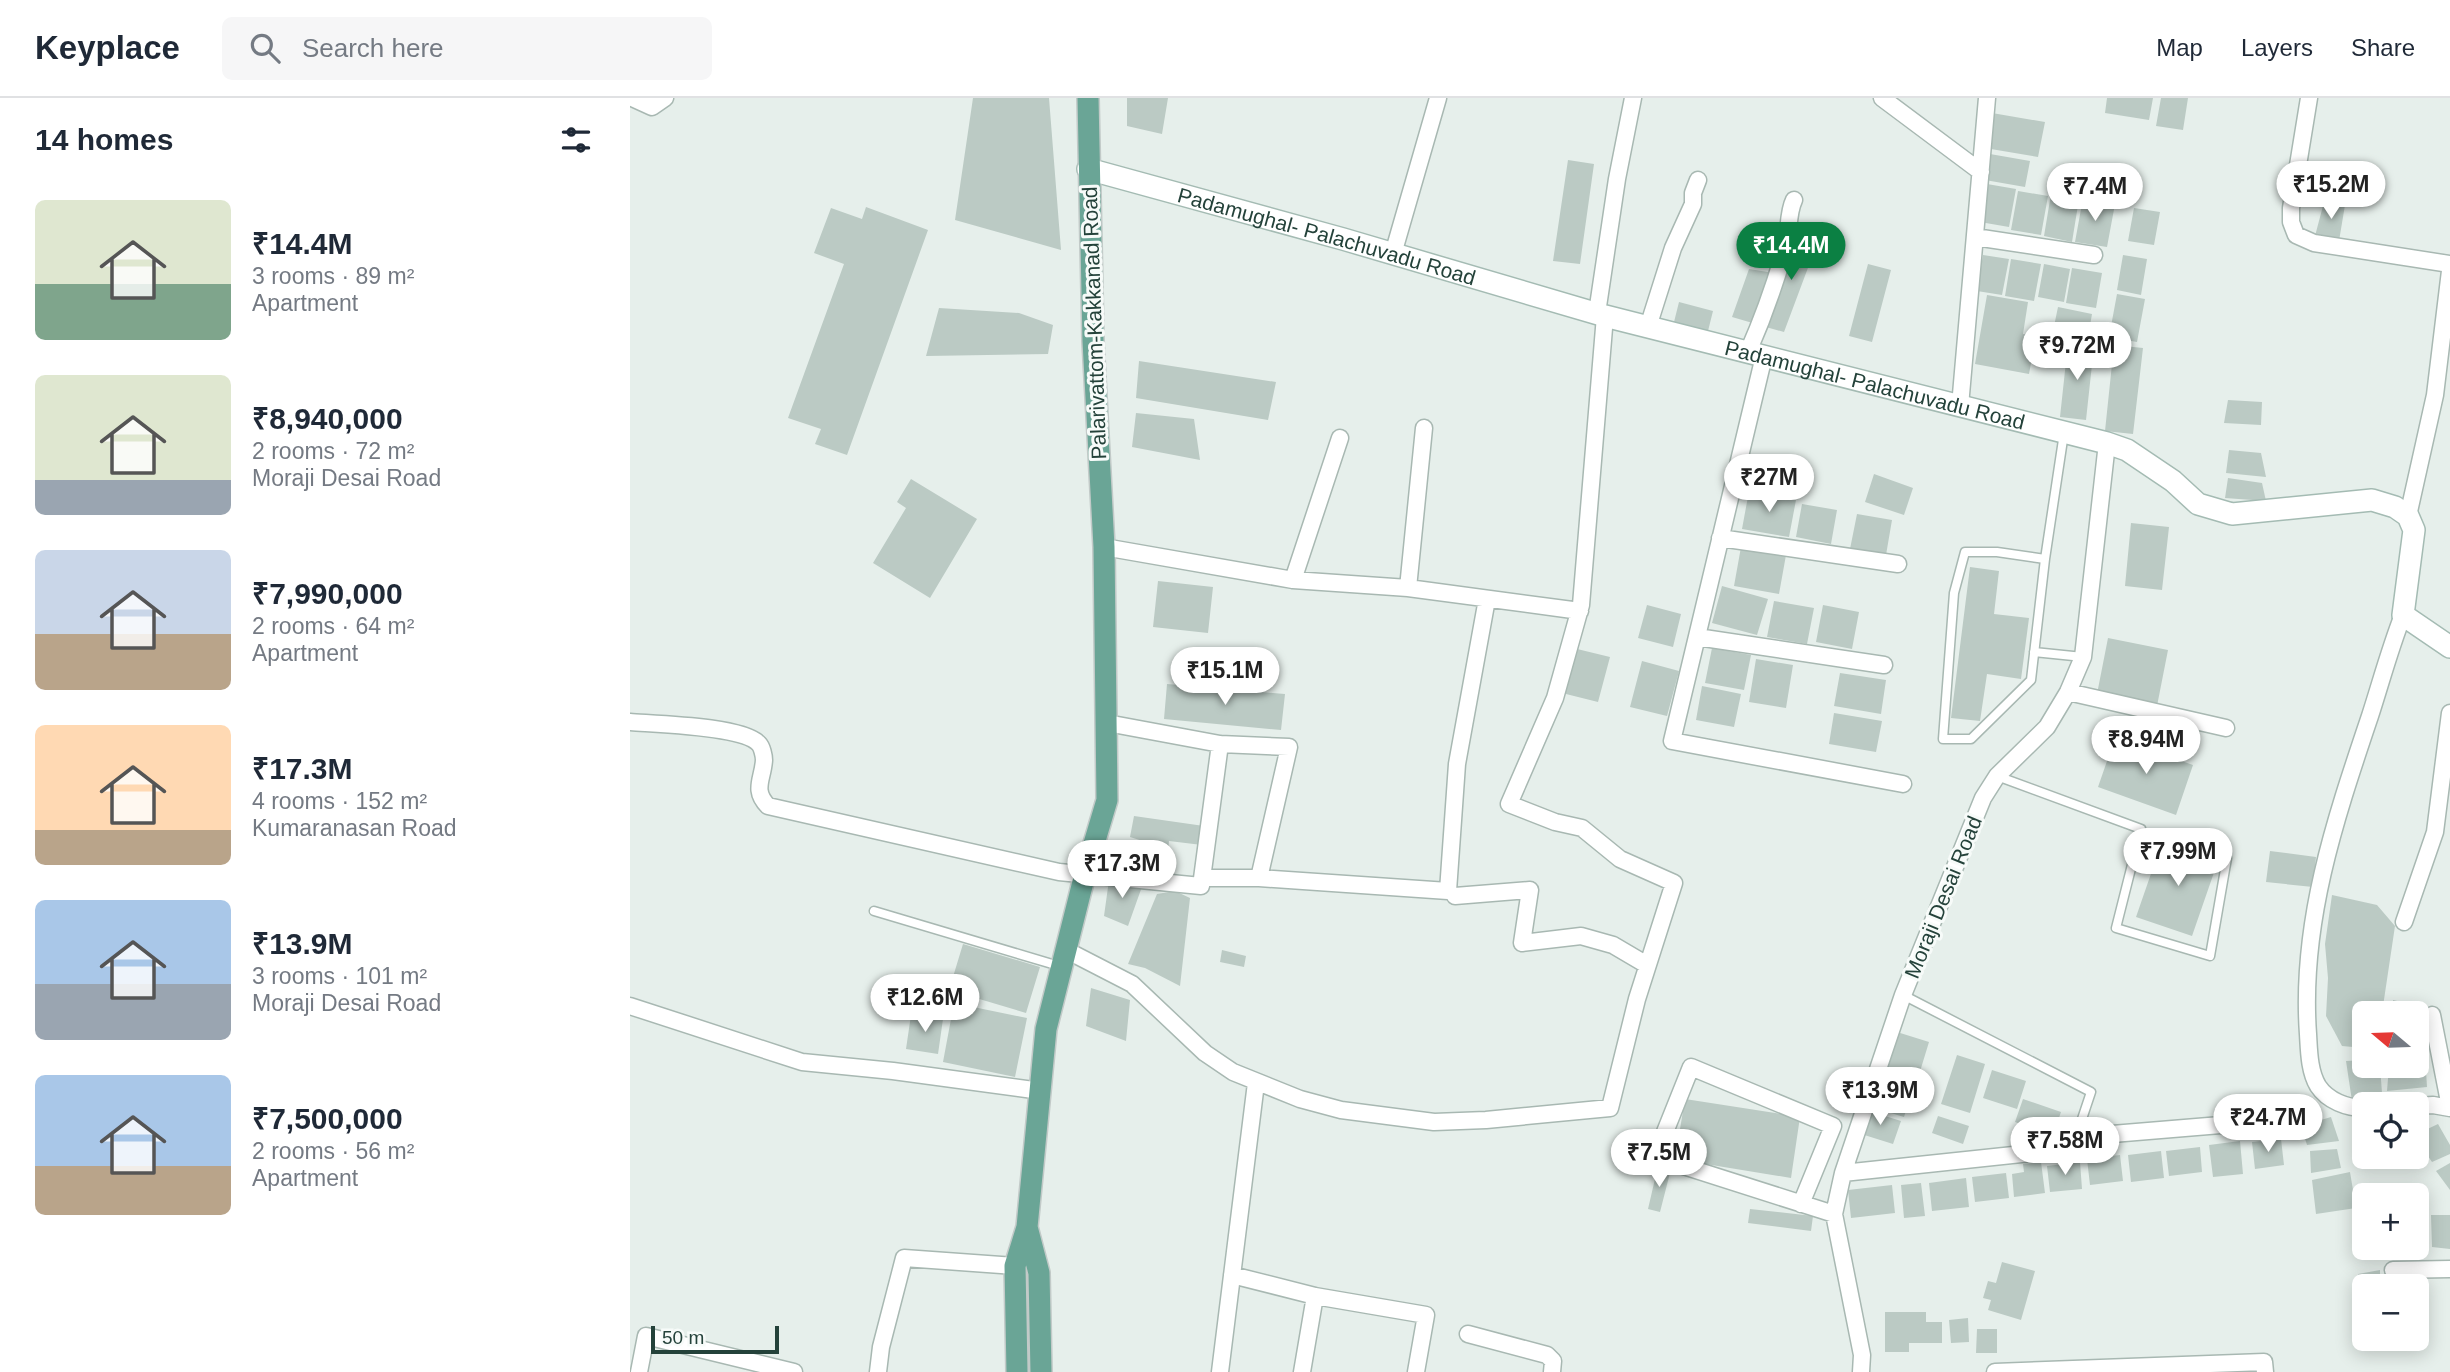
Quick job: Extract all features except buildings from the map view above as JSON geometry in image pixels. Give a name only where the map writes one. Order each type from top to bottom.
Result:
[{"type":"main road","name":"Palarivattom-Kakkanad Road","points":[[1027,1227],[1046,1029],[1085,874],[1107,800],[1104,547],[1095,393],[1088,98]]},
{"type":"main road","name":"Padamughal- Palachuvadu Road","points":[[1088,169],[1648,327],[2106,443],[2127,450],[2173,481],[2198,504],[2232,514],[2372,500],[2395,507],[2408,516]]},
{"type":"main road","points":[[2408,516],[2414,530],[2403,615],[2450,647]]},
{"type":"main road","points":[[1017,1372],[1014,1266],[1027,1227]]},
{"type":"main road","points":[[1027,1227],[1039,1273],[1041,1372]]},
{"type":"street","points":[[632,98],[652,107],[665,98]]},
{"type":"street","points":[[1393,254],[1438,98]]},
{"type":"street","points":[[1064,958],[1132,984],[1205,1053],[1233,1072],[1300,1099],[1341,1110],[1434,1122],[1486,1120],[1610,1108],[1647,965],[1674,883],[1620,859],[1582,828],[1555,822],[1509,804],[1555,698],[1580,611],[1601,314],[1617,179],[1633,98]]},
{"type":"street","points":[[1882,98],[1981,172]]},
{"type":"street","points":[[1960,406],[1987,98]]},
{"type":"street","points":[[2309,98],[2291,208],[2291,222],[2296,235],[2314,243],[2450,264]]},
{"type":"street","points":[[1648,327],[1673,248],[1693,204],[1693,193],[1698,180]]},
{"type":"street","points":[[1794,200],[1787,245],[1763,318],[1720,538],[1672,741],[1903,784]]},
{"type":"street","points":[[1975,237],[2094,255]]},
{"type":"street","points":[[2408,516],[2442,395],[2450,271]]},
{"type":"street","points":[[1408,588],[1424,428]]},
{"type":"street","points":[[1293,580],[1340,438]]},
{"type":"street","name":"Moraji Desai Road","points":[[1861,1372],[1862,1355],[1834,1214],[1843,1173],[1903,995],[1983,798],[1997,776],[2047,727],[2068,692],[2083,657],[2106,443]]},
{"type":"street","points":[[1720,538],[1898,564]]},
{"type":"street","points":[[1104,547],[1293,580],[1408,588],[1580,611]]},
{"type":"street","points":[[1202,878],[1259,878],[1448,891],[1457,764],[1487,599]]},
{"type":"street","points":[[2352,1107],[2332,1100],[2318,1085],[2311,1064],[2306,1005],[2312,931],[2325,857],[2389,650],[2403,615]]},
{"type":"street","points":[[1697,637],[1884,665]]},
{"type":"street","points":[[2068,692],[2226,728]]},
{"type":"street","points":[[2404,922],[2435,832],[2450,713]]},
{"type":"street","points":[[630,722],[704,728],[746,736],[760,744],[764,757],[759,788],[761,799],[768,806],[1059,872],[1201,886],[1220,744]]},
{"type":"street","points":[[1107,723],[1220,744],[1289,747],[1259,878]]},
{"type":"street","points":[[1455,896],[1530,890],[1522,943],[1581,936],[1612,945],[1647,965]]},
{"type":"street","points":[[630,1006],[802,1062],[1041,1091]]},
{"type":"street","points":[[2429,1105],[2450,1107],[2432,1015]]},
{"type":"street","points":[[1801,1204],[1833,1126],[1691,1067],[1655,1157],[1801,1204],[1834,1214]]},
{"type":"street","points":[[1220,1372],[1256,1083]]},
{"type":"street","points":[[2076,1137],[2281,1120]]},
{"type":"street","points":[[1843,1173],[2041,1152]]},
{"type":"street","points":[[878,1372],[881,1347],[904,1258],[1014,1266]]},
{"type":"street","points":[[2393,1270],[2450,1269]]},
{"type":"street","points":[[1232,1275],[1315,1296],[1426,1315],[1416,1372]]},
{"type":"street","points":[[1302,1372],[1315,1296]]},
{"type":"street","points":[[1468,1334],[1547,1355],[1553,1361],[1552,1372]]},
{"type":"street","points":[[639,1372],[646,1336],[794,1372]]},
{"type":"street","points":[[1995,1372],[2264,1362],[2264,1372]]},
{"type":"lane","points":[[2045,559],[1997,552],[1965,552],[1954,593],[1943,739],[1972,739],[2031,680],[2045,559],[2064,433]]},
{"type":"lane","points":[[2034,652],[2083,657]]},
{"type":"lane","points":[[1997,776],[2141,829],[2116,928],[2210,956],[2227,858]]},
{"type":"lane","points":[[874,911],[1064,958]]},
{"type":"lane","points":[[1903,995],[2091,1092],[2076,1137]]}]
